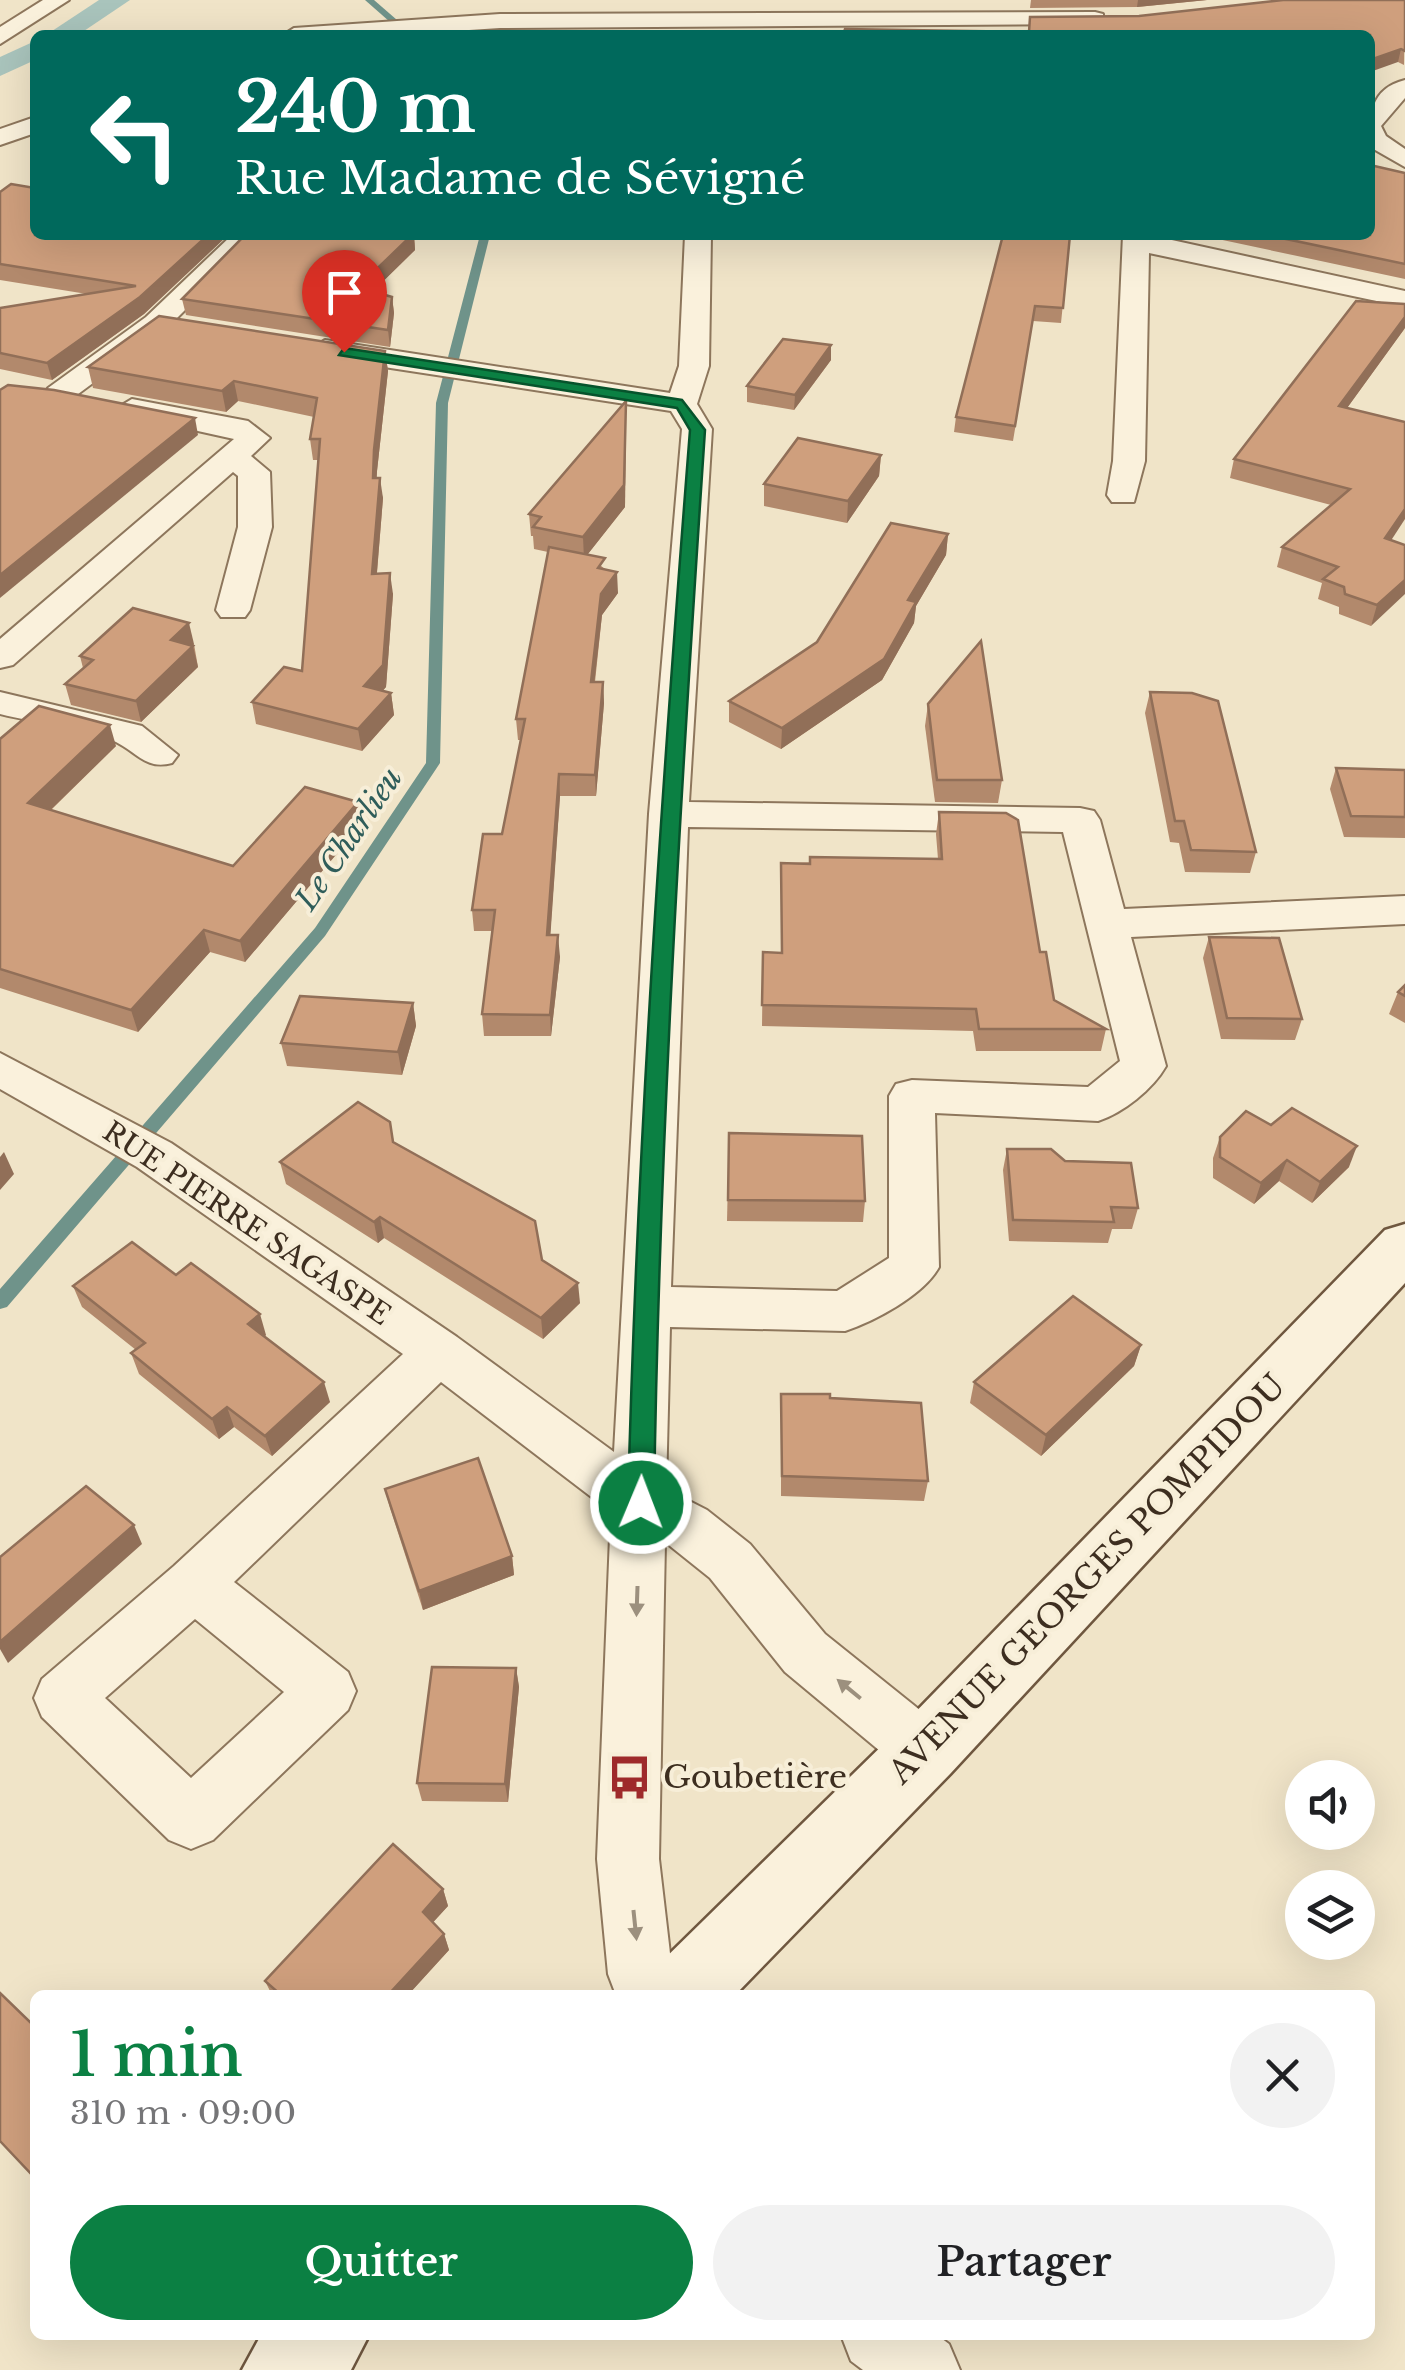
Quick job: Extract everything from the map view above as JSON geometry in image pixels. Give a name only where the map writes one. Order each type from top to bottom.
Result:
[{"type":"main road","name":"AVENUE GEORGES POMPIDOU","points":[[687,1990],[924,1751],[1405,1246]]},
{"type":"main road","points":[[285,2370],[322,2340]]},
{"type":"street","points":[[0,37],[58,0]]},
{"type":"street","points":[[705,28],[705,8],[716,0]]},
{"type":"street","points":[[368,30],[500,21],[705,28],[1118,18]]},
{"type":"street","points":[[1375,118],[1386,101],[1405,87]]},
{"type":"street","points":[[0,138],[30,126]]},
{"type":"street","points":[[1375,138],[1405,160]]},
{"type":"street","points":[[59,394],[156,323],[241,240]]},
{"type":"street","points":[[651,1990],[640,1974],[628,1859],[645,1306],[669,814],[697,430],[682,404],[694,366],[698,240]]},
{"type":"street","points":[[1123,494],[1130,460],[1136,240]]},
{"type":"street","points":[[1145,240],[1405,299]]},
{"type":"street","points":[[156,323],[195,329]]},
{"type":"street","points":[[292,344],[682,404]]},
{"type":"street","points":[[0,657],[254,438],[237,428],[20,390]]},
{"type":"street","points":[[233,610],[256,527],[254,472],[234,459]]},
{"type":"street","points":[[0,702],[129,734],[159,755]]},
{"type":"street","points":[[645,1306],[845,1311],[914,1267],[912,1096],[1098,1104],[1144,1066],[1080,820],[669,814]]},
{"type":"street","points":[[1110,924],[1405,910]]},
{"type":"street","name":"RUE PIERRE SAGASPE","points":[[0,1069],[154,1155],[439,1352],[641,1503],[688,1527],[730,1561],[805,1653],[924,1751]]},
{"type":"street","points":[[194,1584],[439,1352]]},
{"type":"street","points":[[884,2340],[923,2370]]},
{"type":"building","points":[[1283,0],[1405,0],[1405,51],[1375,58],[1375,30],[1029,30],[1030,17],[1139,16]]},
{"type":"building","points":[[1375,166],[1405,173],[1405,264],[1291,240],[1375,240]]},
{"type":"building","points":[[11,184],[30,187],[30,240],[203,240],[140,297],[47,363],[0,353],[0,308],[136,286],[0,264],[0,192]]},
{"type":"building","points":[[240,240],[407,240],[358,287],[392,297],[388,330],[182,299]]},
{"type":"building","points":[[1002,240],[1070,240],[1063,308],[1035,306],[1015,426],[956,417]]},
{"type":"building","points":[[1356,301],[1405,304],[1405,317],[1339,406],[1405,422],[1405,509],[1385,538],[1405,545],[1405,580],[1377,605],[1345,594],[1344,587],[1323,579],[1338,567],[1282,547],[1350,489],[1234,459]]},
{"type":"building","points":[[159,316],[385,351],[374,450],[373,478],[380,478],[372,574],[390,573],[383,665],[364,686],[391,693],[358,729],[252,702],[284,667],[302,671],[320,439],[310,439],[317,398],[234,381],[222,391],[88,367]]},
{"type":"building","points":[[783,339],[831,345],[795,395],[747,386]]},
{"type":"building","points":[[8,385],[54,390],[195,418],[0,575],[0,390]]},
{"type":"building","points":[[626,401],[624,485],[583,537],[533,527],[541,517],[529,514]]},
{"type":"building","points":[[798,438],[881,455],[848,501],[764,484]]},
{"type":"building","points":[[891,523],[948,534],[908,600],[916,602],[884,659],[782,728],[729,701],[817,642]]},
{"type":"building","points":[[549,547],[605,558],[598,568],[617,572],[601,594],[591,682],[603,682],[595,775],[559,774],[547,935],[558,935],[550,1015],[482,1014],[495,910],[472,910],[483,834],[502,834],[525,719],[516,719]]},
{"type":"building","points":[[133,608],[189,623],[171,640],[193,646],[136,701],[65,684],[93,660],[80,656]]},
{"type":"building","points":[[981,641],[1002,780],[937,780],[928,704]]},
{"type":"building","points":[[1150,692],[1192,693],[1218,701],[1256,852],[1191,850],[1184,821],[1175,821]]},
{"type":"building","points":[[39,706],[110,725],[28,803],[233,866],[305,787],[358,802],[240,941],[204,930],[131,1010],[0,969],[0,739]]},
{"type":"building","points":[[1336,768],[1405,770],[1405,817],[1351,816]]},
{"type":"building","points":[[939,812],[1006,813],[1018,820],[1040,952],[1046,952],[1054,1000],[1106,1029],[979,1029],[976,1009],[762,1005],[763,952],[782,953],[781,863],[810,864],[810,857],[942,859]]},
{"type":"building","points":[[1209,937],[1279,938],[1302,1019],[1227,1018]]},
{"type":"building","points":[[300,996],[413,1003],[398,1052],[281,1043]]},
{"type":"building","points":[[358,1102],[390,1122],[393,1142],[535,1221],[542,1260],[578,1283],[541,1318],[380,1217],[374,1222],[280,1162]]},
{"type":"building","points":[[1292,1108],[1357,1146],[1320,1182],[1287,1160],[1261,1183],[1220,1157],[1220,1137],[1246,1111],[1271,1125]]},
{"type":"building","points":[[729,1133],[862,1136],[865,1201],[728,1200]]},
{"type":"building","points":[[1007,1149],[1051,1149],[1065,1161],[1131,1163],[1138,1208],[1111,1207],[1114,1222],[1013,1220]]},
{"type":"building","points":[[132,1242],[176,1275],[191,1263],[260,1314],[248,1324],[324,1382],[265,1436],[227,1407],[212,1419],[131,1353],[145,1343],[73,1286]]},
{"type":"building","points":[[1073,1296],[1141,1345],[1046,1435],[974,1382]]},
{"type":"building","points":[[781,1394],[830,1394],[830,1398],[921,1403],[928,1481],[782,1476]]},
{"type":"building","points":[[478,1458],[512,1556],[419,1591],[385,1489]]},
{"type":"building","points":[[86,1486],[134,1525],[0,1642],[0,1557]]},
{"type":"building","points":[[432,1667],[516,1668],[505,1784],[417,1783]]},
{"type":"building","points":[[393,1844],[443,1889],[423,1912],[444,1934],[393,1990],[275,1990],[265,1981]]},
{"type":"building","points":[[0,1993],[30,2022],[30,2173],[0,2141]]},
{"type":"waterway","points":[[67,30],[117,0]]},
{"type":"waterway","name":"Le Charlieu","points":[[369,0],[393,20]]},
{"type":"waterway","points":[[0,68],[30,52]]},
{"type":"waterway","name":"Le Charlieu","points":[[0,1302],[320,932],[433,763],[442,403],[484,240]]},
{"type":"place","name":"Goubetière","points":[[630,1777]]},
{"type":"route","points":[[344,352],[682,404],[697,430],[667,852],[645,1306],[641,1503]]}]
